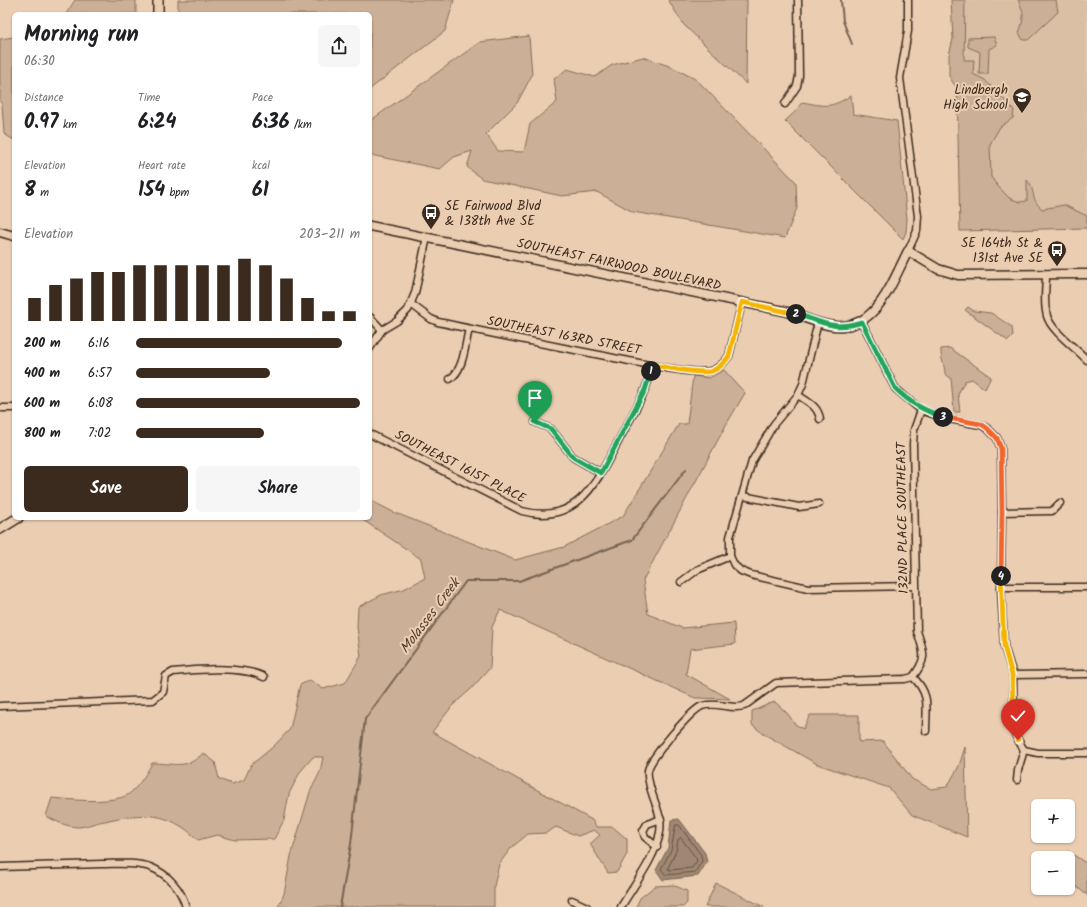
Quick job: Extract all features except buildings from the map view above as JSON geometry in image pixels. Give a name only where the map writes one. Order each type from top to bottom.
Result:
[{"type":"main road","points":[[158,0],[158,12]]},
{"type":"main road","points":[[0,529],[15,520]]},
{"type":"street","points":[[785,104],[797,86],[799,76],[798,0]]},
{"type":"street","points":[[908,0],[908,31],[900,78],[918,216],[917,231],[880,303],[871,315],[862,322],[895,388],[902,395],[921,410],[944,418],[981,424],[997,438],[1001,449],[1001,587],[1004,646],[1012,675],[1014,732],[1024,750],[1038,753],[1087,753]]},
{"type":"street","name":"SOUTHEAST FAIRWOOD BOULEVARD","points":[[372,226],[742,302],[784,311],[818,322],[837,326],[851,325],[862,322]]},
{"type":"street","points":[[0,232],[12,235]]},
{"type":"street","points":[[372,345],[382,330],[408,310],[415,293],[427,237]]},
{"type":"street","points":[[908,251],[938,269],[958,275],[1087,274]]},
{"type":"street","points":[[1046,275],[1046,309],[1048,319],[1058,332],[1087,360]]},
{"type":"street","name":"SOUTHEAST 163RD STREET","points":[[411,304],[431,319],[438,322],[652,365],[702,372],[711,371],[717,368],[724,363],[729,356],[742,302]]},
{"type":"street","points":[[372,319],[382,330]]},
{"type":"street","points":[[818,322],[798,395],[774,424],[752,461],[730,537],[730,556],[734,565],[741,571],[751,575],[808,588],[915,586]]},
{"type":"street","points":[[450,379],[455,375],[460,366],[469,329]]},
{"type":"street","points":[[535,422],[551,429],[573,457],[601,473],[645,390],[652,365]]},
{"type":"street","points":[[798,395],[815,407],[819,413],[820,419]]},
{"type":"street","points":[[0,408],[12,408]]},
{"type":"street","name":"132ND PLACE SOUTHEAST","points":[[913,677],[923,660],[923,652],[917,631],[913,444],[914,430],[921,410]]},
{"type":"street","name":"SOUTHEAST 161ST PLACE","points":[[372,435],[522,511],[539,515],[564,510],[580,500],[588,492],[601,473]]},
{"type":"street","points":[[743,496],[799,507],[819,504]]},
{"type":"street","points":[[1002,512],[1052,511],[1060,503]]},
{"type":"street","points":[[681,582],[697,570],[730,556]]},
{"type":"street","points":[[1001,587],[1087,588]]},
{"type":"street","points":[[0,706],[153,700],[163,692],[168,673],[177,671],[238,670],[254,672],[264,677]]},
{"type":"street","points":[[1012,675],[1087,674]]},
{"type":"street","points":[[621,907],[657,847],[660,831],[660,819],[649,783],[648,768],[691,713],[712,704],[737,708],[744,706],[776,684],[905,679],[913,677],[926,694],[926,731]]},
{"type":"street","points":[[1017,780],[1018,770],[1024,750]]},
{"type":"street","points":[[657,847],[645,837],[643,831],[648,824],[660,819]]},
{"type":"street","points":[[0,867],[136,864],[157,870],[171,881],[180,893],[186,907]]},
{"type":"street","points":[[572,900],[587,907]]},
{"type":"shaded area","points":[[75,0],[136,0],[136,12],[67,12]]},
{"type":"shaded area","points":[[178,0],[454,0],[445,31],[372,87],[372,12],[178,12]]},
{"type":"shaded area","points":[[668,0],[747,0],[746,84],[684,25]]},
{"type":"shaded area","points":[[951,0],[965,0],[964,60],[974,60],[973,74],[985,80],[1014,110],[1013,118],[1000,127],[990,144],[991,177],[1009,198],[1020,202],[1027,201],[1027,180],[1030,183],[1035,201],[1042,209],[1064,205],[1087,216],[1087,228],[960,231],[957,89],[949,76],[949,55],[953,39]]},
{"type":"shaded area","name":"Lindbergh High School","points":[[955,0],[1087,0],[1087,228],[960,230]]},
{"type":"shaded area","points":[[1018,0],[1056,0],[1058,12],[1028,40],[1023,40],[1019,33],[1023,20],[1023,12]]},
{"type":"shaded area","points":[[529,36],[532,75],[517,103],[486,134],[498,151],[524,152],[530,124],[557,102],[554,79],[567,69],[595,77],[612,65],[643,57],[672,67],[697,80],[796,182],[797,208],[785,238],[633,212],[597,192],[562,196],[482,179],[467,167],[472,151],[454,157],[440,169],[372,155],[372,120],[480,42]]},
{"type":"shaded area","points":[[12,37],[12,139],[4,134],[2,104],[0,102],[0,39]]},
{"type":"shaded area","points":[[994,37],[997,45],[989,49],[988,74],[979,74],[980,52],[968,47],[968,38]]},
{"type":"shaded area","points":[[851,95],[853,114],[897,121],[907,219],[906,232],[903,239],[785,121],[796,111],[802,102],[817,105],[828,105],[838,103]]},
{"type":"shaded area","points":[[968,307],[974,311],[991,313],[1012,327],[1013,336],[1008,341],[965,310]]},
{"type":"shaded area","points":[[950,348],[991,377],[985,389],[972,379],[965,381],[958,394],[960,412],[954,412],[951,378],[945,374],[941,355],[941,349]]},
{"type":"shaded area","points":[[724,370],[745,393],[726,425],[643,580],[648,614],[682,628],[734,623],[735,644],[690,649],[686,674],[730,699],[695,698],[500,610],[492,627],[490,668],[471,689],[453,705],[432,732],[592,820],[596,827],[613,827],[627,839],[627,854],[617,872],[608,873],[590,844],[600,835],[594,830],[578,836],[556,827],[546,833],[528,834],[511,848],[499,864],[494,886],[494,907],[278,907],[284,894],[291,856],[310,792],[320,772],[323,757],[313,757],[300,772],[289,794],[284,820],[274,839],[235,840],[217,835],[198,840],[187,830],[177,824],[155,816],[131,816],[74,827],[57,822],[46,816],[52,798],[107,800],[123,797],[136,788],[152,763],[186,764],[192,762],[203,753],[215,762],[219,779],[232,784],[244,780],[251,765],[274,746],[290,729],[300,685],[310,680],[323,689],[345,683],[361,656],[357,627],[358,607],[381,595],[404,589],[425,578],[421,559],[363,520],[372,520],[372,501],[393,512],[515,560],[564,547],[623,516],[679,424],[687,424],[693,376],[709,378]]},
{"type":"shaded area","points":[[775,702],[787,713],[795,724],[803,729],[810,715],[859,715],[859,742],[883,741],[912,779],[931,789],[947,787],[959,766],[965,747],[967,837],[912,815],[889,788],[817,764],[764,734],[752,725],[752,711]]},
{"type":"shaded area","points":[[1075,856],[1087,864],[1087,895],[1075,886]]},
{"type":"shaded area","points":[[716,883],[764,907],[705,907]]},
{"type":"shaded area","points":[[673,885],[687,891],[687,903],[683,907],[636,907],[640,898],[655,886]]},
{"type":"water","points":[[679,819],[705,853],[707,862],[698,876],[663,880],[656,870],[668,848],[671,820]]},
{"type":"waterway","name":"Molasses Creek","points":[[841,0],[843,21],[852,44]]},
{"type":"waterway","name":"Molasses Creek","points":[[340,907],[351,844],[365,719],[466,581],[519,581],[632,540],[686,469]]},
{"type":"place","name":"Lindbergh High School","points":[[1022,114]]},
{"type":"place","name":"SE Fairwood Blvd & 138th Ave SE","points":[[431,230]]},
{"type":"place","name":"SE 164th St & 131st Ave SE","points":[[1057,267]]},
{"type":"route","points":[[535,422],[551,429],[573,457],[601,473],[645,390],[652,365],[702,372],[711,371],[717,368],[724,363],[729,356],[742,302],[799,315],[828,325],[843,326],[862,322],[895,388],[902,395],[921,410],[944,418],[981,424],[997,438],[1001,449],[1001,587],[1004,646],[1012,675],[1014,732],[1018,740]]}]
